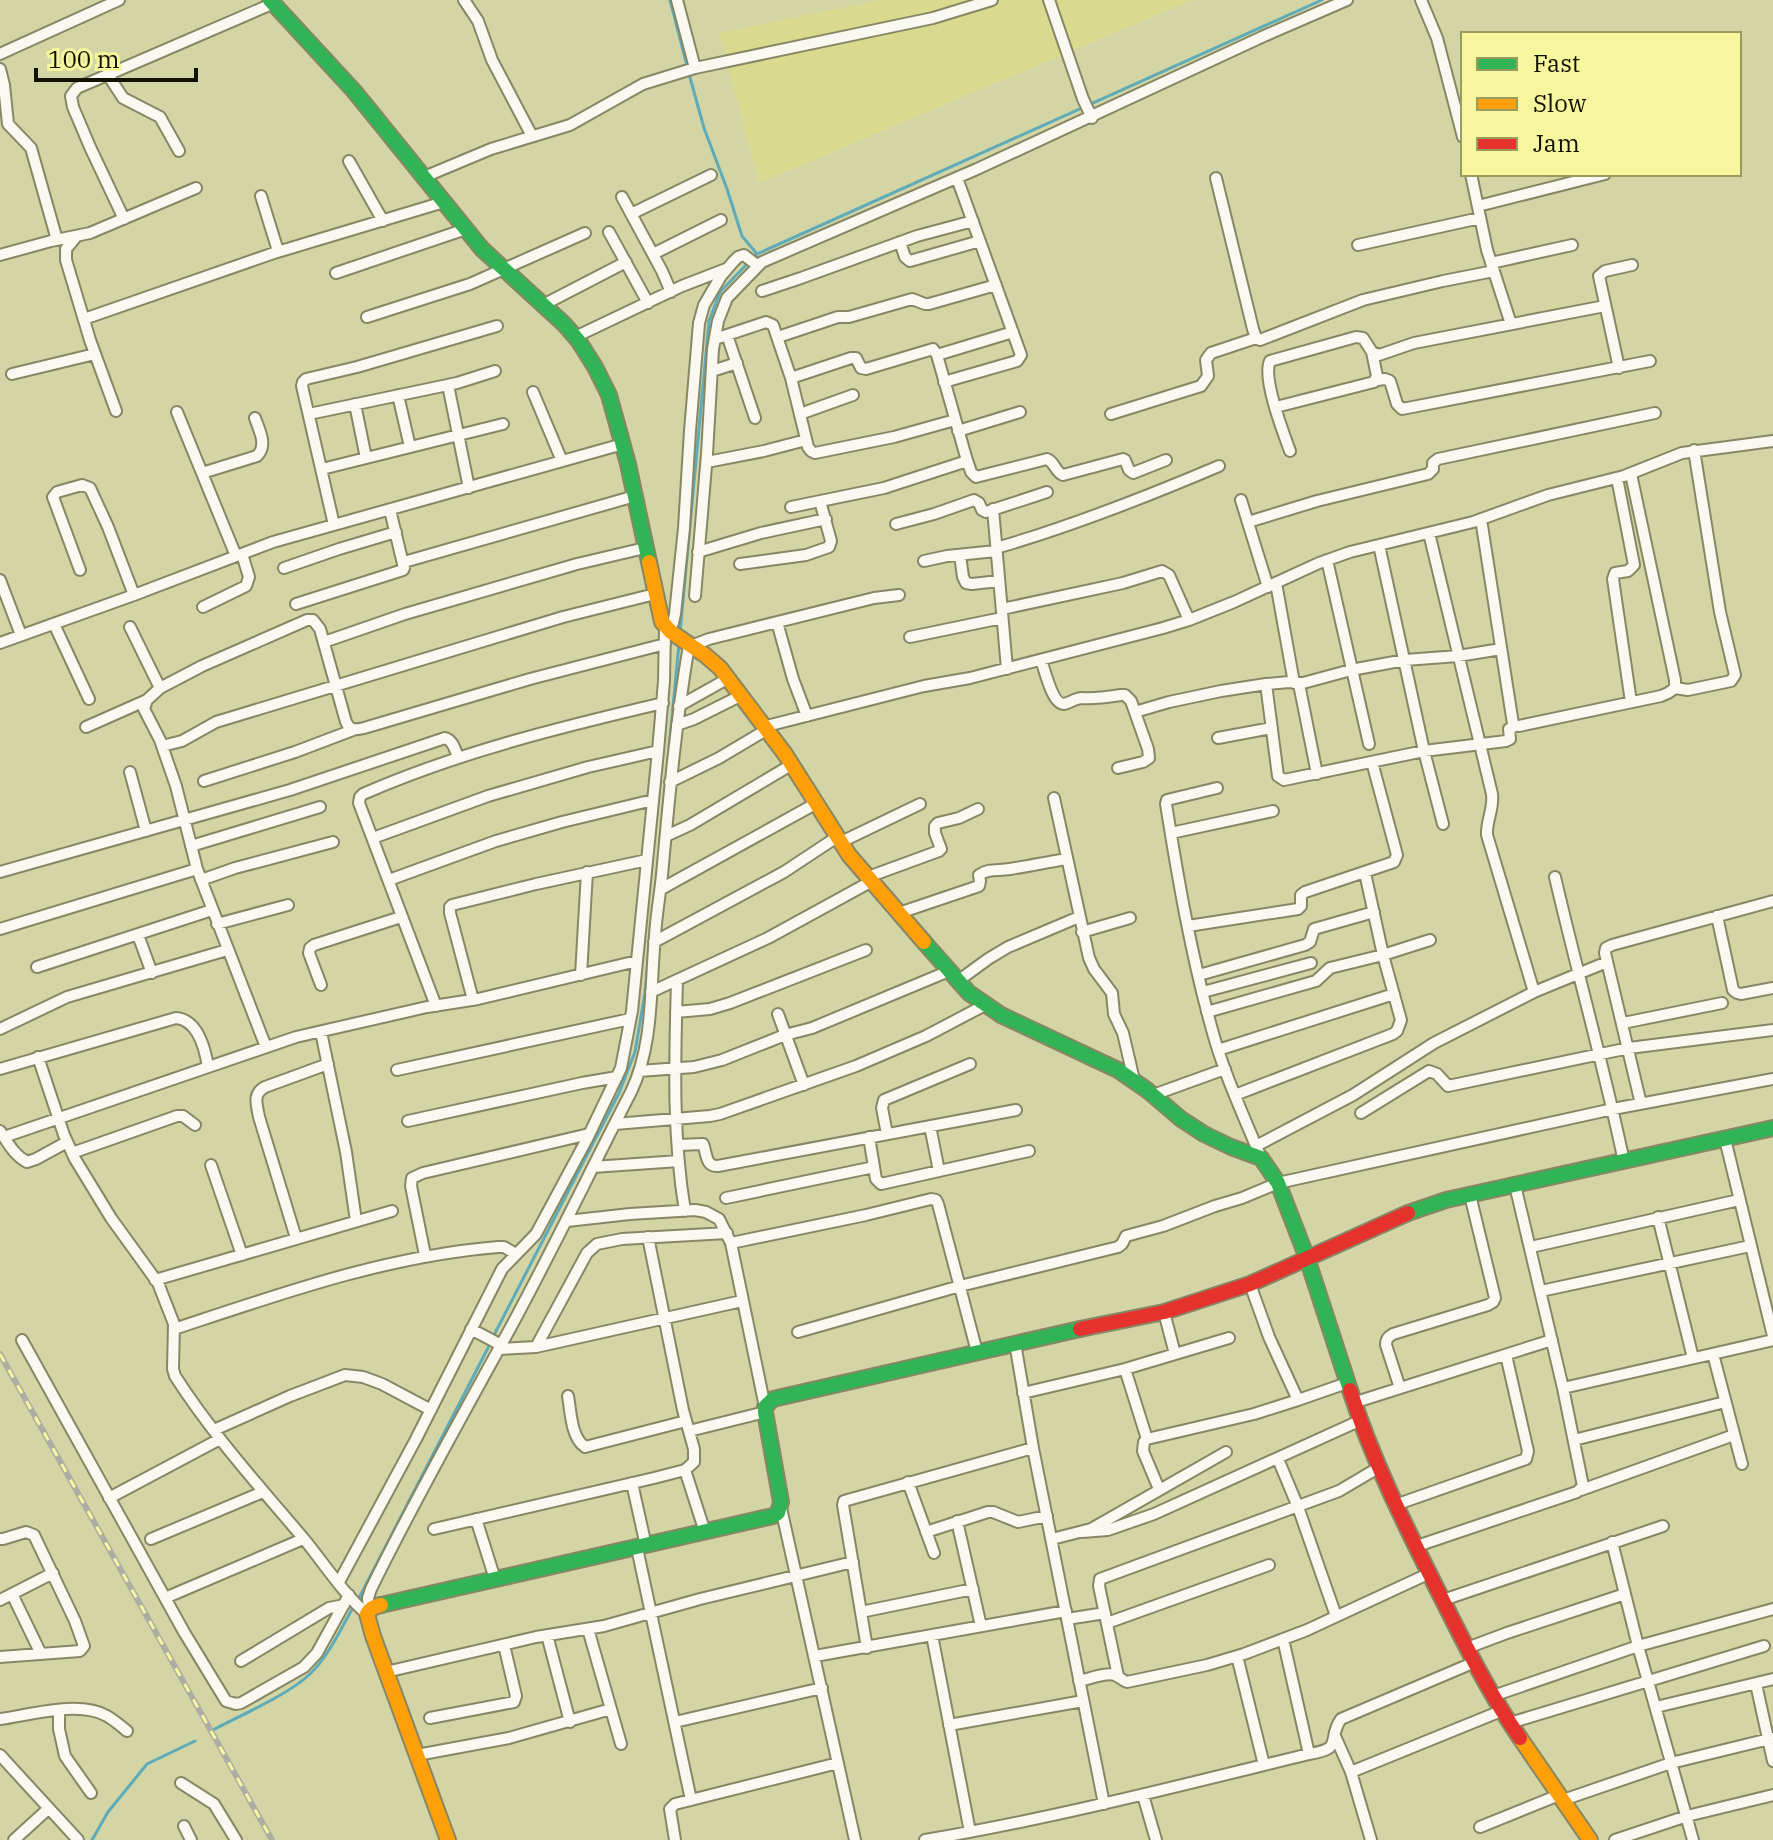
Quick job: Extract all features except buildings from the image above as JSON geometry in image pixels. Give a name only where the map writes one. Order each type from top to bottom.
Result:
[{"type":"street","points":[[0,54],[98,4],[119,0]]},
{"type":"street","points":[[464,0],[478,21],[492,60],[532,136]]},
{"type":"street","points":[[677,0],[695,68]]},
{"type":"street","points":[[424,177],[465,158],[570,125],[634,87],[695,68],[919,22],[992,0]]},
{"type":"street","points":[[1049,0],[1091,115]]},
{"type":"street","points":[[339,1582],[502,1269],[536,1234],[589,1134],[624,1059],[637,961],[667,633],[674,620],[683,542],[699,323],[709,296],[726,269],[738,257],[753,261],[768,258],[957,178],[1347,0]]},
{"type":"street","points":[[1421,0],[1437,38],[1461,129]]},
{"type":"street","points":[[124,219],[90,147],[71,96],[77,88],[272,2],[354,91],[482,249],[575,337],[604,383],[623,444],[659,613],[667,633],[705,655],[727,679],[791,765],[839,839],[953,976],[985,1005],[1134,1080],[1204,1134],[1231,1147],[1259,1152],[1421,1051],[1534,992],[1607,962]]},
{"type":"street","points":[[0,69],[8,124],[31,148],[57,240]]},
{"type":"street","points":[[108,75],[123,98],[160,117],[179,151]]},
{"type":"street","points":[[349,161],[383,221]]},
{"type":"street","points":[[631,214],[711,175]]},
{"type":"street","points":[[1471,176],[1492,267],[1511,324]]},
{"type":"street","points":[[1478,206],[1596,176]]},
{"type":"street","points":[[944,382],[1017,361],[1021,352],[957,178]]},
{"type":"street","points":[[1216,178],[1256,338]]},
{"type":"street","points":[[0,255],[76,237],[196,188]]},
{"type":"street","points":[[261,196],[278,251]]},
{"type":"street","points":[[622,197],[671,292]]},
{"type":"street","points":[[84,319],[278,251],[444,202]]},
{"type":"street","points":[[1358,245],[1480,218]]},
{"type":"street","points":[[653,254],[721,220]]},
{"type":"street","points":[[762,291],[900,242],[973,221]]},
{"type":"street","points":[[336,273],[466,229]]},
{"type":"street","points":[[609,232],[648,303]]},
{"type":"street","points":[[367,317],[470,284],[585,233]]},
{"type":"street","points":[[76,237],[65,253],[95,354],[116,411]]},
{"type":"street","points":[[900,242],[905,257],[910,261],[980,241]]},
{"type":"street","points":[[1111,414],[1201,386],[1208,376],[1206,360],[1211,353],[1256,338],[1265,339],[1363,300],[1572,245]]},
{"type":"street","points":[[695,596],[718,321],[723,304],[753,261]]},
{"type":"street","points":[[543,305],[626,262]]},
{"type":"street","points":[[1619,368],[1599,281],[1601,273],[1632,265]]},
{"type":"street","points":[[575,337],[726,269]]},
{"type":"street","points":[[778,337],[838,317],[849,317],[912,299],[929,304],[996,285]]},
{"type":"street","points":[[1372,352],[1379,355],[1414,343],[1605,306]]},
{"type":"street","points":[[715,339],[766,322],[773,325],[791,378],[808,447],[815,453],[1020,412]]},
{"type":"street","points":[[334,525],[303,382],[497,326]]},
{"type":"street","points":[[937,355],[1013,332]]},
{"type":"street","points":[[727,335],[755,418]]},
{"type":"street","points":[[1290,451],[1269,378],[1267,367],[1270,361],[1356,337],[1363,338],[1372,352],[1377,380]]},
{"type":"street","points":[[791,378],[854,357],[863,369],[933,349],[967,461],[976,477],[1047,459],[1063,475],[1123,459],[1133,473],[1166,460]]},
{"type":"street","points":[[12,374],[95,354]]},
{"type":"street","points":[[1276,407],[1388,379],[1397,404],[1402,409],[1650,361]]},
{"type":"street","points":[[712,371],[737,363]]},
{"type":"street","points":[[309,414],[448,385],[495,371]]},
{"type":"street","points":[[448,385],[469,488]]},
{"type":"street","points":[[533,392],[562,461]]},
{"type":"street","points":[[398,395],[410,447]]},
{"type":"street","points":[[800,414],[853,395]]},
{"type":"street","points":[[355,404],[366,458]]},
{"type":"street","points":[[177,412],[249,577],[246,586],[203,607]]},
{"type":"street","points":[[1248,522],[1317,501],[1428,474],[1438,459],[1655,413]]},
{"type":"street","points":[[202,473],[262,452],[255,418]]},
{"type":"street","points":[[322,469],[503,424]]},
{"type":"street","points":[[707,462],[806,440]]},
{"type":"street","points":[[670,782],[719,758],[765,728],[924,686],[1007,669],[1189,620],[1327,560],[1481,519],[1548,495],[1631,474],[1671,456],[1694,450],[1773,441]]},
{"type":"street","points":[[0,643],[273,542],[623,444]]},
{"type":"street","points":[[1266,684],[1280,779],[1284,780],[1424,751],[1508,740],[1509,729],[1515,726],[1661,696],[1675,688],[1688,690],[1731,681],[1735,675],[1720,612],[1694,450]]},
{"type":"street","points":[[791,507],[884,488],[967,461]]},
{"type":"street","points":[[924,561],[996,550],[1105,513],[1219,466]]},
{"type":"street","points":[[1631,474],[1675,688]]},
{"type":"street","points":[[1617,478],[1634,565],[1628,571],[1615,573],[1613,579],[1631,702]]},
{"type":"street","points":[[80,570],[53,497],[57,492],[82,485],[90,488],[99,507],[134,595]]},
{"type":"street","points":[[896,524],[974,500],[984,511],[1047,492]]},
{"type":"street","points":[[404,562],[635,496]]},
{"type":"street","points":[[1241,500],[1272,585],[1317,774]]},
{"type":"street","points":[[740,564],[806,555],[829,547],[831,541],[820,501]]},
{"type":"street","points":[[993,509],[1007,669]]},
{"type":"street","points":[[296,604],[404,568],[390,510]]},
{"type":"street","points":[[698,552],[761,533],[826,519]]},
{"type":"street","points":[[1481,519],[1515,726]]},
{"type":"street","points":[[284,568],[396,532]]},
{"type":"street","points":[[1429,533],[1493,801],[1487,835],[1534,992]]},
{"type":"street","points":[[1379,545],[1443,824]]},
{"type":"street","points":[[324,642],[405,614],[577,564],[645,548]]},
{"type":"street","points":[[960,555],[966,583],[999,581]]},
{"type":"street","points":[[1327,560],[1369,744]]},
{"type":"street","points":[[910,637],[1162,571],[1169,575],[1189,620]]},
{"type":"street","points":[[0,580],[21,635]]},
{"type":"street","points":[[162,746],[182,741],[216,722],[563,617],[655,594]]},
{"type":"street","points":[[689,645],[874,598],[899,595]]},
{"type":"street","points":[[86,727],[147,700],[160,688],[202,666],[313,620],[324,642],[346,722],[353,730]]},
{"type":"street","points":[[777,622],[807,716]]},
{"type":"street","points":[[54,624],[89,699]]},
{"type":"street","points":[[130,627],[160,688]]},
{"type":"street","points":[[204,781],[353,730],[530,679],[667,633]]},
{"type":"street","points":[[22,1340],[165,1598],[226,1701],[236,1704],[304,1667],[357,1605],[368,1598],[396,1537],[567,1221],[635,1085],[647,1039],[670,782],[689,645]]},
{"type":"street","points":[[1135,712],[1208,694],[1266,684],[1296,683],[1405,660],[1501,649]]},
{"type":"street","points":[[1041,660],[1059,703],[1079,698],[1092,700],[1125,695],[1131,701],[1149,758],[1118,768]]},
{"type":"street","points":[[679,706],[727,679]]},
{"type":"street","points":[[677,725],[740,696]]},
{"type":"street","points":[[147,700],[144,709],[162,746],[176,786],[199,874],[266,1047]]},
{"type":"street","points":[[436,1006],[358,800],[363,794],[397,779],[458,757],[663,703]]},
{"type":"street","points":[[1218,738],[1272,728]]},
{"type":"street","points":[[0,872],[290,790],[445,738],[449,739],[458,757]]},
{"type":"street","points":[[373,838],[488,796],[588,767],[658,751]]},
{"type":"street","points":[[1188,926],[1298,909],[1303,893],[1394,862],[1397,855],[1372,762]]},
{"type":"street","points":[[666,836],[791,765]]},
{"type":"street","points":[[130,772],[146,831]]},
{"type":"street","points":[[1217,788],[1167,800],[1166,804],[1188,926],[1218,1050],[1259,1152],[1278,1183],[1307,1258],[1359,1421],[1395,1505],[1505,1717],[1590,1840]]},
{"type":"street","points":[[1054,798],[1082,932],[1091,963],[1112,993],[1114,1014],[1123,1033],[1134,1080]]},
{"type":"street","points":[[389,880],[496,841],[653,800]]},
{"type":"street","points":[[661,889],[815,804]]},
{"type":"street","points":[[654,942],[839,839],[920,804]]},
{"type":"street","points":[[191,846],[320,807]]},
{"type":"street","points":[[651,992],[768,938],[870,879],[939,851],[935,826],[978,809]]},
{"type":"street","points":[[1171,833],[1273,811]]},
{"type":"street","points":[[0,929],[199,874],[235,868],[333,842]]},
{"type":"street","points":[[899,913],[979,886],[982,872],[1067,859]]},
{"type":"street","points":[[473,1000],[450,907],[647,860]]},
{"type":"street","points":[[581,975],[587,872]]},
{"type":"street","points":[[1235,1095],[1397,1031],[1401,1020],[1365,873]]},
{"type":"street","points":[[1555,877],[1624,1162]]},
{"type":"street","points":[[1641,1104],[1606,948],[1773,901]]},
{"type":"street","points":[[217,924],[288,905]]},
{"type":"street","points":[[37,967],[212,910]]},
{"type":"street","points":[[1199,975],[1305,945],[1310,942],[1314,929],[1374,912]]},
{"type":"street","points":[[1717,916],[1733,990],[1741,994],[1773,988]]},
{"type":"street","points":[[321,985],[310,948],[401,917]]},
{"type":"street","points":[[639,1071],[694,1067],[722,1060],[953,976],[1008,947],[1079,917]]},
{"type":"street","points":[[1082,932],[1130,918]]},
{"type":"street","points":[[138,935],[152,973]]},
{"type":"street","points":[[1207,1012],[1316,981],[1330,968],[1430,940]]},
{"type":"street","points":[[0,1029],[67,997],[227,950]]},
{"type":"street","points":[[676,1012],[720,1006],[866,950]]},
{"type":"street","points":[[67,1142],[27,1162],[13,1151],[2,1134],[296,1037],[637,961]]},
{"type":"street","points":[[1203,992],[1311,963]]},
{"type":"street","points":[[677,980],[675,1119],[685,1211]]},
{"type":"street","points":[[1218,1050],[1394,994]]},
{"type":"street","points":[[1623,1023],[1722,1003]]},
{"type":"street","points":[[615,1124],[720,1114],[897,1049],[985,1005]]},
{"type":"street","points":[[778,1014],[804,1085]]},
{"type":"street","points":[[0,1069],[176,1018],[188,1022],[202,1041],[208,1067]]},
{"type":"street","points":[[397,1070],[630,1019]]},
{"type":"street","points":[[1421,1051],[1429,1071],[1437,1074],[1448,1086],[1629,1048],[1773,1030]]},
{"type":"street","points":[[321,1032],[346,1152],[356,1221]]},
{"type":"street","points":[[38,1057],[72,1153],[111,1218],[155,1280],[172,1317],[175,1376],[217,1435],[357,1605],[386,1672],[448,1840]]},
{"type":"street","points":[[296,1238],[259,1117],[256,1097],[265,1087],[328,1064]]},
{"type":"street","points":[[887,1134],[882,1108],[884,1100],[970,1064]]},
{"type":"street","points":[[1153,1095],[1225,1069]]},
{"type":"street","points":[[1361,1113],[1429,1071]]},
{"type":"street","points":[[408,1121],[617,1077]]},
{"type":"street","points":[[798,1332],[960,1286],[1118,1247],[1126,1236],[1163,1226],[1278,1183],[1613,1109],[1773,1079]]},
{"type":"street","points":[[678,1145],[703,1144],[707,1160],[714,1167],[1016,1110]]},
{"type":"street","points":[[72,1153],[177,1116],[183,1116],[195,1125]]},
{"type":"street","points":[[930,1126],[939,1171]]},
{"type":"street","points":[[568,1396],[575,1433],[585,1447],[765,1410],[773,1399],[1164,1312],[1250,1284],[1419,1208],[1773,1128]]},
{"type":"street","points":[[425,1255],[412,1178],[589,1134]]},
{"type":"street","points":[[869,1137],[876,1179],[881,1184],[1029,1151]]},
{"type":"street","points":[[1563,1388],[1773,1338],[1725,1139]]},
{"type":"street","points":[[593,1167],[679,1161]]},
{"type":"street","points":[[211,1165],[242,1255]]},
{"type":"street","points":[[726,1198],[874,1167]]},
{"type":"street","points":[[1515,1185],[1563,1388],[1581,1490]]},
{"type":"street","points":[[1400,1388],[1386,1345],[1389,1337],[1488,1305],[1495,1298],[1470,1195]]},
{"type":"street","points":[[536,1347],[592,1247],[606,1241],[648,1237],[729,1238],[866,1215],[931,1199],[938,1204],[977,1352]]},
{"type":"street","points":[[1531,1247],[1739,1200]]},
{"type":"street","points":[[567,1221],[695,1210],[713,1214],[729,1238],[795,1575],[855,1840]]},
{"type":"street","points":[[155,1280],[392,1211]]},
{"type":"street","points":[[1658,1217],[1693,1358]]},
{"type":"street","points":[[434,1529],[685,1470],[694,1462],[648,1237]]},
{"type":"street","points":[[1541,1291],[1750,1246]]},
{"type":"street","points":[[174,1329],[378,1265],[425,1255],[498,1247],[516,1254]]},
{"type":"street","points":[[1250,1284],[1269,1337],[1298,1400]]},
{"type":"street","points":[[471,1329],[499,1345],[536,1347],[742,1301]]},
{"type":"street","points":[[1164,1312],[1175,1354]]},
{"type":"street","points":[[1023,1393],[1125,1369],[1229,1338]]},
{"type":"street","points":[[1353,1403],[1552,1340]]},
{"type":"street","points":[[1015,1343],[1104,1804]]},
{"type":"street","points":[[1713,1354],[1742,1464]]},
{"type":"street","points":[[1395,1505],[1526,1459],[1528,1451],[1506,1355]]},
{"type":"street","points":[[1125,1369],[1147,1439]]},
{"type":"street","points":[[109,1498],[290,1396],[345,1375],[352,1374],[382,1384],[431,1410]]},
{"type":"street","points":[[1159,1489],[1143,1451],[1147,1439],[1254,1414],[1347,1383]]},
{"type":"street","points":[[1574,1440],[1725,1402]]},
{"type":"street","points":[[1052,1539],[1108,1530],[1143,1519],[1359,1421]]},
{"type":"street","points":[[1417,1546],[1734,1435]]},
{"type":"street","points":[[867,1648],[844,1501],[1033,1448]]},
{"type":"street","points":[[1082,1532],[1226,1452]]},
{"type":"street","points":[[1278,1459],[1336,1616]]},
{"type":"street","points":[[1118,1676],[1099,1582],[1104,1577],[1339,1491],[1378,1468]]},
{"type":"street","points":[[685,1470],[705,1532]]},
{"type":"street","points":[[908,1482],[934,1553]]},
{"type":"street","points":[[632,1483],[652,1613],[691,1800]]},
{"type":"street","points":[[151,1539],[263,1492]]},
{"type":"street","points":[[241,1661],[329,1608],[375,1606],[642,1547],[773,1516],[781,1508]]},
{"type":"street","points":[[926,1532],[988,1512],[1018,1522],[1047,1516]]},
{"type":"street","points":[[476,1519],[495,1579]]},
{"type":"street","points":[[957,1521],[981,1626]]},
{"type":"street","points":[[1443,1600],[1663,1526]]},
{"type":"street","points":[[0,1539],[30,1532],[34,1535],[84,1646],[80,1651],[0,1657]]},
{"type":"street","points":[[165,1598],[303,1539]]},
{"type":"street","points":[[1612,1542],[1693,1840]]},
{"type":"street","points":[[386,1672],[547,1635],[588,1629],[853,1562]]},
{"type":"street","points":[[815,1656],[981,1626],[1066,1615],[1106,1618],[1269,1565]]},
{"type":"street","points":[[0,1600],[53,1573]]},
{"type":"street","points":[[1079,1681],[1111,1674],[1127,1682],[1237,1656],[1283,1639],[1430,1573]]},
{"type":"street","points":[[861,1612],[973,1589]]},
{"type":"street","points":[[12,1594],[41,1654]]},
{"type":"street","points":[[1467,1648],[1625,1594]]},
{"type":"street","points":[[1493,1696],[1638,1646],[1773,1609]]},
{"type":"street","points":[[588,1629],[621,1744]]},
{"type":"street","points":[[547,1635],[570,1722]]},
{"type":"street","points":[[932,1635],[970,1832]]},
{"type":"street","points":[[1283,1639],[1309,1754]]},
{"type":"street","points":[[430,1718],[514,1702],[516,1696],[504,1645]]},
{"type":"street","points":[[1351,1772],[1505,1717],[1649,1681],[1764,1646]]},
{"type":"street","points":[[1237,1656],[1264,1765]]},
{"type":"street","points":[[925,1840],[1104,1804],[1330,1749],[1341,1719],[1475,1662]]},
{"type":"street","points":[[1656,1707],[1773,1679]]},
{"type":"street","points":[[1756,1684],[1771,1738],[1773,1761]]},
{"type":"street","points":[[675,1722],[822,1688]]},
{"type":"street","points":[[949,1725],[1083,1701]]},
{"type":"street","points":[[417,1755],[509,1738],[611,1709]]},
{"type":"street","points":[[0,1719],[59,1710],[89,1710],[100,1712],[127,1731]]},
{"type":"street","points":[[59,1710],[59,1729],[65,1756],[91,1793]]},
{"type":"street","points":[[1335,1736],[1351,1772],[1371,1840]]},
{"type":"street","points":[[1480,1827],[1561,1797],[1671,1763],[1771,1738]]},
{"type":"street","points":[[0,1755],[78,1840]]},
{"type":"street","points":[[675,1840],[670,1809],[675,1804],[838,1763]]},
{"type":"street","points":[[181,1783],[214,1804],[236,1840]]},
{"type":"street","points":[[1143,1795],[1156,1840]]},
{"type":"street","points":[[1615,1840],[1687,1816],[1773,1795]]},
{"type":"street","points":[[14,1840],[48,1809]]},
{"type":"street","points":[[184,1826],[191,1840]]},
{"type":"shaded area","points":[[881,0],[1192,0],[759,183],[719,33]]},
{"type":"waterway","points":[[670,0],[687,66]]},
{"type":"waterway","points":[[753,258],[1322,0]]},
{"type":"waterway","points":[[689,74],[704,128],[742,236],[757,254]]},
{"type":"waterway","points":[[680,633],[709,321],[720,292],[748,263]]},
{"type":"waterway","points":[[655,895],[679,644]]},
{"type":"waterway","points":[[493,1337],[619,1093],[635,1052],[648,959]]},
{"type":"waterway","points":[[358,1600],[490,1344]]},
{"type":"waterway","points":[[213,1730],[301,1682],[329,1650],[354,1606]]},
{"type":"waterway","points":[[92,1840],[108,1812],[147,1764],[195,1741]]},
{"type":"railway","points":[[0,1354],[272,1840]]},
{"type":"traffic: fast","points":[[270,0],[354,91],[482,249],[578,340],[609,395],[628,464],[649,562]]},
{"type":"traffic: fast","points":[[924,942],[969,993],[1001,1015],[1118,1070],[1204,1134],[1261,1158],[1278,1183],[1307,1258],[1350,1390]]},
{"type":"traffic: fast","points":[[1408,1213],[1446,1200],[1773,1128]]},
{"type":"traffic: fast","points":[[381,1605],[773,1516],[778,1513],[781,1502],[765,1412],[765,1407],[773,1399],[1080,1329]]},
{"type":"traffic: slow","points":[[649,562],[662,622],[720,668],[785,754],[849,855],[924,942]]},
{"type":"traffic: slow","points":[[381,1605],[367,1614],[373,1636],[448,1840]]},
{"type":"traffic: slow","points":[[1520,1738],[1590,1840]]},
{"type":"traffic: jam","points":[[1080,1329],[1164,1312],[1250,1284],[1408,1213]]},
{"type":"traffic: jam","points":[[1350,1390],[1378,1466],[1412,1539],[1475,1664],[1520,1738]]}]
